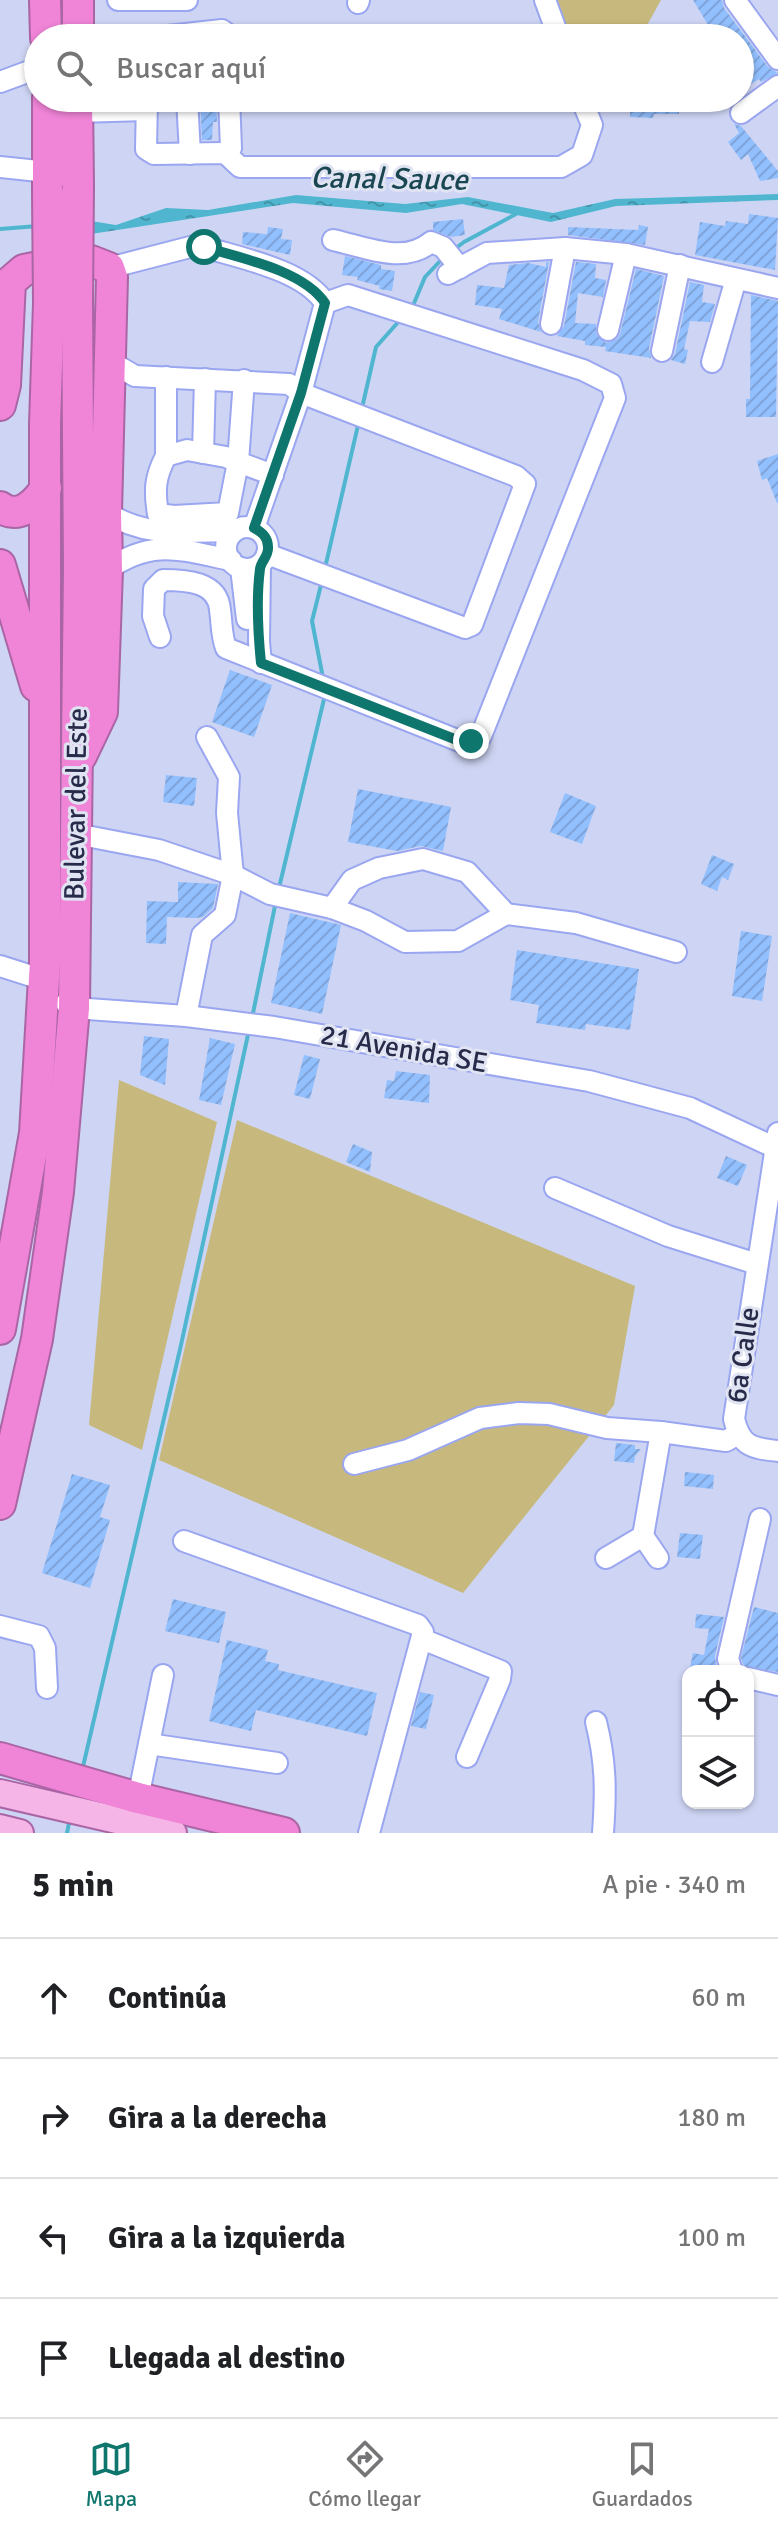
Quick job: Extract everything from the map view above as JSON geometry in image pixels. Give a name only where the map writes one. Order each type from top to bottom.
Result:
[{"type":"highway","points":[[45,0],[46,24]]},
{"type":"highway","points":[[78,0],[78,24]]},
{"type":"highway","name":"Bulevar del Este","points":[[0,1504],[37,1339],[58,1192],[74,1008],[77,341],[63,302],[48,182],[48,112]]},
{"type":"highway","name":"Bulevar del Este","points":[[0,1329],[35,1133],[44,970],[46,442],[78,186],[77,112]]},
{"type":"highway","points":[[0,405],[5,385],[10,282],[24,270],[69,261],[91,261],[109,268],[112,277],[111,362],[102,712],[77,765]]},
{"type":"highway","points":[[77,341],[90,354],[93,488],[106,512]]},
{"type":"highway","points":[[46,442],[61,447],[68,462],[71,585],[78,636]]},
{"type":"highway","points":[[0,507],[16,512],[35,504],[46,488]]},
{"type":"highway","points":[[0,565],[45,716]]},
{"type":"highway","points":[[0,1758],[138,1798],[284,1833]]},
{"type":"main road","points":[[0,1793],[173,1833]]},
{"type":"main road","points":[[0,1828],[20,1833]]},
{"type":"street","points":[[118,0],[187,0]]},
{"type":"street","points":[[545,0],[554,24]]},
{"type":"street","points":[[735,0],[752,24]]},
{"type":"street","points":[[754,26],[778,59]]},
{"type":"street","points":[[0,82],[24,73]]},
{"type":"street","points":[[754,104],[778,86]]},
{"type":"street","points":[[147,112],[146,149],[149,152],[190,154],[225,153],[231,148],[230,112]]},
{"type":"street","points":[[188,112],[190,154]]},
{"type":"street","points":[[225,153],[240,167],[561,167],[582,155],[592,125],[587,112]]},
{"type":"street","points":[[0,167],[48,182]]},
{"type":"street","points":[[333,240],[404,255],[422,249],[431,242],[451,262],[487,253],[565,248],[626,254],[778,288]]},
{"type":"street","points":[[109,268],[194,246],[204,247],[277,269],[318,292],[325,303],[301,393],[273,475],[245,529],[228,541],[228,554],[465,628],[472,625],[523,494],[525,484],[516,476],[301,393],[289,384],[135,376],[111,362]]},
{"type":"street","points":[[551,324],[565,248]]},
{"type":"street","points":[[608,330],[626,254]]},
{"type":"street","points":[[662,351],[680,265]]},
{"type":"street","points":[[712,362],[736,279]]},
{"type":"street","points":[[160,637],[153,616],[154,589],[163,580],[186,580],[214,593],[220,605],[221,633],[226,648],[462,742],[481,736],[615,398],[611,384],[583,370],[348,295],[325,303]]},
{"type":"street","points":[[166,377],[166,456],[157,472],[154,490],[158,514],[174,516],[228,513],[238,462],[244,380]]},
{"type":"street","points":[[203,453],[205,379]]},
{"type":"street","points":[[166,456],[187,450],[238,462],[273,475]]},
{"type":"street","points":[[106,512],[125,525],[149,531],[245,529],[264,535],[268,548],[250,562],[181,550],[149,549],[125,558],[107,570]]},
{"type":"street","points":[[250,562],[259,642],[253,659]]},
{"type":"street","points":[[186,1016],[202,935],[225,915],[233,875],[227,813],[229,777],[207,737]]},
{"type":"street","points":[[76,834],[159,850],[233,875],[270,894],[332,908],[366,921],[405,942],[458,941],[506,914],[576,923],[676,952]]},
{"type":"street","points":[[332,908],[352,880],[379,868],[423,859],[467,872],[506,914]]},
{"type":"street","points":[[0,966],[44,970],[64,1001],[74,1008]]},
{"type":"street","name":"21 Avenida SE","points":[[74,1008],[186,1016],[274,1027],[589,1081],[690,1108],[777,1143]]},
{"type":"street","name":"6a Calle","points":[[738,1434],[735,1411],[777,1143]]},
{"type":"street","points":[[555,1188],[668,1236],[757,1264]]},
{"type":"street","points":[[354,1464],[408,1450],[480,1418],[519,1413],[549,1414],[607,1428],[726,1441],[738,1434],[746,1444],[778,1451]]},
{"type":"street","points":[[658,1558],[643,1536],[661,1432]]},
{"type":"street","points":[[730,1665],[728,1659],[760,1519]]},
{"type":"street","points":[[606,1558],[643,1536]]},
{"type":"street","points":[[184,1541],[418,1625],[423,1632],[369,1833]]},
{"type":"street","points":[[0,1626],[39,1636],[45,1648],[47,1688]]},
{"type":"street","points":[[422,1639],[501,1671],[467,1757]]},
{"type":"street","points":[[138,1798],[163,1675]]},
{"type":"street","points":[[754,1679],[778,1685]]},
{"type":"street","points":[[596,1722],[604,1754],[607,1786],[603,1833]]},
{"type":"street","points":[[149,1744],[277,1763]]},
{"type":"shaded area","points":[[545,0],[661,0],[648,24],[553,24]]},
{"type":"shaded area","points":[[119,1080],[217,1122],[142,1450],[89,1425]]},
{"type":"shaded area","points":[[237,1120],[635,1286],[614,1405],[463,1593],[159,1460]]},
{"type":"water","points":[[778,194],[778,200],[616,206],[551,222],[462,204],[406,213],[293,203],[91,234],[91,221],[116,225],[166,208],[208,210],[296,195],[405,204],[468,197],[553,213],[615,199]]},
{"type":"building","points":[[693,0],[722,0],[736,24],[708,24]]},
{"type":"building","points":[[754,48],[768,67],[778,73],[761,82],[759,79],[754,82]]},
{"type":"building","points":[[201,112],[217,112],[212,140],[202,140]]},
{"type":"building","points":[[630,112],[679,112],[654,114],[653,118],[630,117]]},
{"type":"building","points":[[734,124],[741,126],[778,171],[778,178],[760,181],[748,154],[741,160],[728,142],[739,133]]},
{"type":"building","points":[[749,214],[778,218],[775,270],[695,255],[700,222],[725,226],[726,221],[748,224]]},
{"type":"building","points":[[463,219],[465,235],[451,237],[433,230],[433,222]]},
{"type":"building","points":[[639,225],[648,227],[645,245],[568,235],[568,227],[638,230]]},
{"type":"building","points":[[268,227],[283,229],[281,239],[292,240],[290,255],[242,244],[243,232],[267,234]]},
{"type":"building","points":[[345,256],[395,271],[392,291],[357,280],[358,277],[342,275]]},
{"type":"building","points":[[546,262],[549,262],[538,322],[541,332],[499,319],[502,309],[475,305],[477,285],[504,288],[509,265],[528,263],[546,267]]},
{"type":"building","points":[[576,262],[596,264],[595,278],[606,280],[603,297],[578,293],[575,323],[596,324],[596,334],[606,343],[617,339],[620,334],[636,269],[664,276],[649,348],[651,358],[605,351],[606,347],[585,345],[585,341],[557,336],[564,326]]},
{"type":"building","points":[[690,282],[704,285],[702,302],[715,304],[710,322],[690,321],[684,349],[688,350],[685,364],[671,360],[675,354]]},
{"type":"building","points":[[751,295],[778,301],[776,417],[746,417],[746,399],[750,399]]},
{"type":"building","points":[[778,454],[777,503],[767,478],[762,480],[757,461]]},
{"type":"building","points":[[230,670],[272,685],[254,737],[212,722]]},
{"type":"building","points":[[166,775],[197,778],[194,806],[163,802]]},
{"type":"building","points":[[358,789],[451,807],[443,851],[421,846],[397,851],[348,842]]},
{"type":"building","points":[[565,793],[596,806],[582,844],[550,832]]},
{"type":"building","points":[[712,855],[734,864],[728,880],[722,877],[717,891],[701,884]]},
{"type":"building","points":[[178,882],[218,884],[213,908],[203,917],[167,917],[166,944],[146,943],[147,901],[178,902]]},
{"type":"building","points":[[290,913],[341,925],[322,1014],[271,1003]]},
{"type":"building","points":[[741,931],[772,936],[762,1001],[732,996]]},
{"type":"building","points":[[517,950],[639,969],[630,1030],[586,1024],[585,1030],[536,1023],[539,1005],[510,1000]]},
{"type":"building","points":[[144,1036],[169,1039],[165,1085],[140,1075]]},
{"type":"building","points":[[210,1038],[235,1044],[221,1105],[199,1100]]},
{"type":"building","points":[[304,1055],[320,1059],[310,1099],[294,1095]]},
{"type":"building","points":[[396,1071],[430,1075],[429,1103],[384,1098],[387,1080],[394,1081]]},
{"type":"building","points":[[353,1144],[372,1152],[370,1172],[346,1162]]},
{"type":"building","points":[[726,1156],[747,1165],[738,1186],[717,1178]]},
{"type":"building","points":[[616,1443],[635,1445],[635,1449],[641,1449],[634,1463],[614,1461]]},
{"type":"building","points":[[685,1472],[714,1475],[713,1489],[684,1486]]},
{"type":"building","points":[[72,1474],[110,1485],[100,1517],[110,1520],[90,1588],[42,1573]]},
{"type":"building","points":[[680,1533],[703,1535],[700,1559],[677,1557]]},
{"type":"building","points":[[173,1599],[226,1612],[219,1643],[165,1631]]},
{"type":"building","points":[[754,1607],[778,1613],[778,1672],[744,1665],[741,1658]]},
{"type":"building","points":[[696,1614],[724,1617],[715,1656],[716,1665],[691,1665],[693,1653],[704,1655],[709,1629],[695,1628]]},
{"type":"building","points":[[227,1640],[268,1650],[265,1661],[279,1664],[278,1670],[377,1693],[367,1736],[256,1710],[251,1731],[209,1721]]},
{"type":"building","points":[[420,1692],[434,1695],[426,1729],[411,1726]]},
{"type":"waterway","points":[[452,251],[516,214]]},
{"type":"waterway","name":"Canal Sauce","points":[[0,229],[38,226]]},
{"type":"waterway","points":[[412,308],[425,277],[442,259]]},
{"type":"waterway","points":[[362,408],[376,347],[400,320]]},
{"type":"waterway","points":[[325,568],[359,421]]},
{"type":"waterway","points":[[322,581],[312,621],[323,678]]},
{"type":"waterway","points":[[279,888],[325,695]]},
{"type":"waterway","points":[[252,1018],[276,901]]},
{"type":"waterway","points":[[82,1771],[181,1345],[249,1030]]},
{"type":"waterway","points":[[67,1833],[70,1818]]},
{"type":"route","points":[[204,247],[277,269],[318,292],[325,303],[301,393],[254,528],[264,535],[268,548],[260,565],[261,663],[462,742],[471,741]]}]
